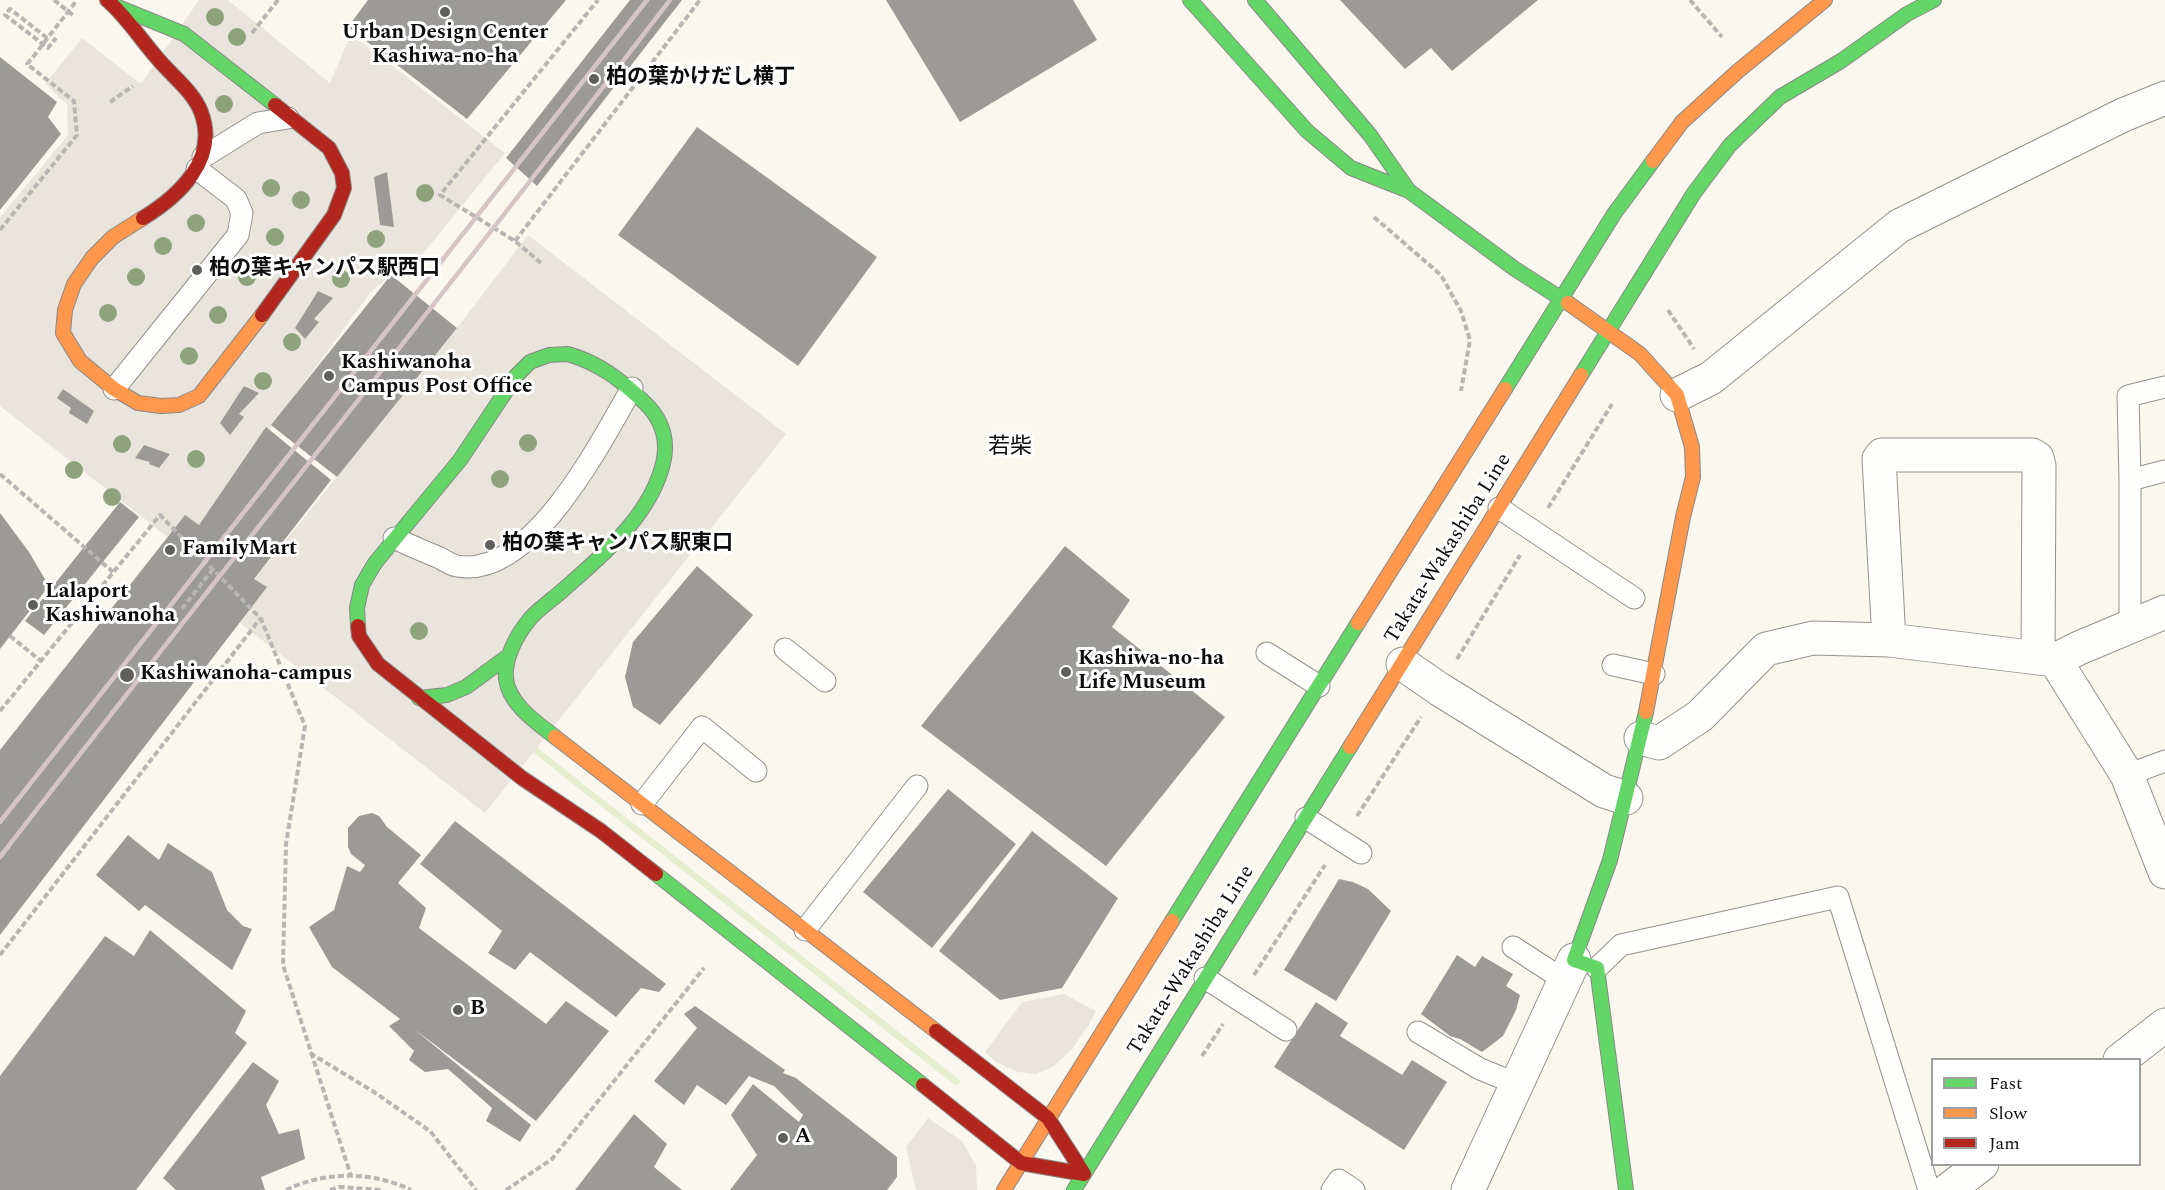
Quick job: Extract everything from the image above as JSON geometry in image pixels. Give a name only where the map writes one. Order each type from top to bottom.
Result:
[{"type":"street","points":[[1190,0],[1307,131],[1351,168],[1409,191],[1515,269],[1608,330],[1640,354],[1677,395],[1692,447],[1693,477],[1683,517],[1641,738],[1610,860],[1578,969],[1517,1084],[1468,1190]]},
{"type":"street","points":[[1255,0],[1370,135],[1409,191]]},
{"type":"street","name":"Takata-Wakashiba Line","points":[[1004,1190],[1614,214],[1682,122],[1738,71],[1825,0]]},
{"type":"street","name":"Takata-Wakashiba Line","points":[[1081,1185],[1205,978],[1694,193],[1730,145],[1780,98],[1840,61],[1907,14],[1934,0]]},
{"type":"street","points":[[110,2],[184,34],[329,148],[340,164],[345,185],[342,201],[324,232],[199,396],[180,405],[161,406],[138,403],[114,389],[80,361],[63,333],[64,310],[74,284],[92,258],[113,237],[166,204],[187,183],[200,163],[205,132],[201,111],[183,85],[160,62],[110,2]]},
{"type":"street","points":[[1677,395],[1711,378],[1899,226],[2124,114],[2165,98]]},
{"type":"street","points":[[568,354],[597,364],[632,388],[658,416],[667,439],[663,469],[651,497],[624,535],[529,620],[517,636],[507,657],[505,672],[513,701],[522,711],[1048,1118],[1081,1185],[1021,1163],[601,831],[522,778],[419,698],[378,664],[359,636],[357,608],[362,585],[375,563],[460,460],[516,376],[530,362],[549,355],[568,354]]},
{"type":"street","points":[[1889,640],[1879,459],[1882,455],[2032,455],[2037,458],[2046,659],[2127,775],[2165,872]]},
{"type":"street","points":[[1641,738],[1659,743],[1700,716],[1766,649],[1813,638],[1889,640],[2046,659],[2165,612]]},
{"type":"street","points":[[419,698],[447,695],[466,687],[507,657]]},
{"type":"street","points":[[1402,664],[1604,791],[1626,798]]},
{"type":"street","points":[[1578,969],[1626,1190]]},
{"type":"street","points":[[2121,1058],[2165,1025]]},
{"type":"street","points":[[1948,1190],[1979,1166]]},
{"type":"lane","points":[[114,389],[238,234],[242,213],[236,199],[200,163],[258,123],[288,118]]},
{"type":"lane","points":[[2135,624],[2130,613],[2128,396],[2165,387]]},
{"type":"lane","points":[[394,538],[457,566],[484,565],[510,552],[548,519],[576,483],[632,388]]},
{"type":"lane","points":[[2130,480],[2165,471]]},
{"type":"lane","points":[[1499,508],[1634,598]]},
{"type":"lane","points":[[785,649],[825,681]]},
{"type":"lane","points":[[1267,653],[1319,686]]},
{"type":"lane","points":[[1613,665],[1654,674]]},
{"type":"lane","points":[[642,804],[702,727],[720,733],[756,771]]},
{"type":"lane","points":[[2127,775],[2165,760]]},
{"type":"lane","points":[[805,930],[917,786]]},
{"type":"lane","points":[[1306,818],[1361,853]]},
{"type":"lane","points":[[1513,947],[1578,969],[1620,945],[1838,897],[1929,1190]]},
{"type":"lane","points":[[1205,978],[1286,1030]]},
{"type":"lane","points":[[1418,1032],[1480,1069],[1517,1084]]},
{"type":"lane","points":[[1332,1190],[1338,1180],[1354,1190]]},
{"type":"path","points":[[0,230],[77,135],[74,101],[27,64],[77,0]]},
{"type":"path","points":[[252,33],[278,0]]},
{"type":"path","points":[[541,263],[515,241],[440,195],[598,0]]},
{"type":"path","points":[[515,241],[700,0]]},
{"type":"path","points":[[1690,0],[1722,37]]},
{"type":"path","points":[[47,38],[10,9],[5,15],[48,48],[56,38]]},
{"type":"path","points":[[1370,213],[1441,275],[1461,311],[1470,340],[1460,394]]},
{"type":"path","points":[[1668,310],[1711,378]]},
{"type":"path","points":[[1545,514],[1612,404]]},
{"type":"path","points":[[0,474],[113,572]]},
{"type":"path","points":[[0,711],[159,515],[261,619],[305,726],[286,844],[283,965],[351,1176]]},
{"type":"path","points":[[1355,819],[1439,689],[1526,545]]},
{"type":"path","points":[[182,609],[213,569]]},
{"type":"path","points":[[0,955],[261,619]]},
{"type":"path","points":[[10,636],[41,661]]},
{"type":"path","points":[[1200,1059],[1329,859]]},
{"type":"path","points":[[506,1190],[552,1159],[704,968]]},
{"type":"path","points":[[310,1052],[430,1131],[476,1190]]},
{"type":"path","points":[[286,1190],[332,1176],[366,1177],[411,1190]]},
{"type":"path","points":[[330,1190],[340,1187],[380,1190]]},
{"type":"green space","points":[[473,705],[507,724],[961,1081],[956,1086]]},
{"type":"shaded area","name":"柏の葉キャンパス駅西口","points":[[199,0],[228,0],[330,83],[351,34],[505,153],[403,278],[393,273],[371,292],[199,525],[174,542],[0,406],[0,217],[68,135],[67,104],[45,84],[82,38],[141,84]]},
{"type":"shaded area","name":"柏の葉キャンパス駅東口","points":[[528,235],[786,434],[485,813],[227,613],[457,328]]},
{"type":"shaded area","points":[[1064,994],[1096,1011],[1072,1049],[1054,1066],[1036,1074],[1018,1072],[996,1062],[985,1052],[1022,1002]]},
{"type":"shaded area","points":[[928,1118],[962,1141],[976,1166],[977,1190],[916,1190],[906,1147]]},
{"type":"building","points":[[368,0],[566,0],[467,119],[348,27]]},
{"type":"building","name":"柏の葉かけだし横丁","points":[[630,0],[682,0],[537,186],[506,158]]},
{"type":"building","points":[[886,0],[1073,0],[1097,40],[960,122]]},
{"type":"building","points":[[1340,0],[1538,0],[1452,71],[1431,48],[1405,69]]},
{"type":"building","points":[[0,57],[57,102],[48,117],[61,134],[0,210]]},
{"type":"building","points":[[697,127],[877,257],[798,366],[618,235]]},
{"type":"building","points":[[387,172],[394,227],[380,225],[374,177]]},
{"type":"building","points":[[391,275],[457,328],[337,477],[271,425]]},
{"type":"building","points":[[318,291],[333,298],[314,319],[319,322],[305,339],[295,328]]},
{"type":"building","points":[[244,386],[259,393],[239,414],[244,417],[230,435],[220,423]]},
{"type":"building","points":[[63,389],[94,411],[87,424],[69,413],[71,408],[57,398]]},
{"type":"building","points":[[266,427],[331,480],[254,579],[267,587],[0,935],[0,750],[185,515],[199,525]]},
{"type":"building","points":[[144,445],[170,454],[159,468],[149,464],[150,462],[135,458]]},
{"type":"building","points":[[120,502],[139,517],[44,635],[25,621]]},
{"type":"building","points":[[0,513],[29,552],[49,586],[0,649]]},
{"type":"building","name":"Kashiwa-no-ha Life Museum","points":[[1065,546],[1130,600],[1112,627],[1225,717],[1106,866],[921,726]]},
{"type":"building","points":[[697,566],[753,615],[660,725],[633,707],[625,677],[633,642]]},
{"type":"building","points":[[948,789],[1016,844],[932,948],[863,892]]},
{"type":"building","name":"B","points":[[372,813],[379,816],[387,827],[421,855],[398,883],[426,908],[419,928],[546,1024],[566,1001],[609,1031],[536,1121],[414,1029],[531,1125],[520,1142],[486,1121],[492,1108],[448,1069],[425,1072],[409,1060],[414,1051],[389,1026],[400,1019],[332,967],[309,927],[334,910],[347,866],[360,872],[365,865],[351,854],[348,847],[348,828],[359,816]]},
{"type":"building","points":[[455,821],[666,984],[659,992],[641,988],[616,1017],[530,952],[515,970],[488,953],[502,931],[420,864]]},
{"type":"building","points":[[1032,831],[1118,898],[1062,988],[1000,1000],[939,951]]},
{"type":"building","points":[[128,835],[159,860],[168,843],[212,872],[227,910],[243,926],[252,929],[232,970],[145,905],[139,911],[96,875]]},
{"type":"building","points":[[1339,879],[1368,889],[1391,911],[1336,1001],[1284,970]]},
{"type":"building","points":[[150,930],[246,1011],[235,1033],[247,1043],[136,1190],[0,1190],[0,1076],[105,936],[134,956]]},
{"type":"building","points":[[1457,955],[1475,967],[1482,956],[1513,974],[1506,986],[1520,995],[1516,1010],[1503,1036],[1482,1052],[1450,1036],[1421,1014]]},
{"type":"building","points":[[1316,1002],[1348,1023],[1340,1036],[1402,1075],[1412,1060],[1447,1082],[1404,1150],[1274,1067]]},
{"type":"building","points":[[695,1006],[785,1070],[783,1073],[796,1078],[897,1157],[897,1177],[887,1190],[730,1190],[757,1155],[731,1115],[753,1084],[799,1122],[803,1115],[774,1086],[749,1076],[726,1105],[697,1085],[684,1105],[654,1081],[697,1028],[684,1014]]},
{"type":"building","points":[[253,1062],[279,1081],[266,1105],[279,1134],[299,1129],[305,1159],[261,1177],[265,1190],[176,1190],[163,1178]]},
{"type":"building","points":[[634,1114],[667,1144],[654,1167],[682,1190],[575,1190]]},
{"type":"railway","points":[[0,822],[647,0]]},
{"type":"railway","points":[[0,857],[670,0]]},
{"type":"traffic: fast","points":[[1190,0],[1307,131],[1351,168],[1409,191],[1515,269],[1568,303]]},
{"type":"traffic: fast","points":[[1255,0],[1370,135],[1409,191]]},
{"type":"traffic: fast","points":[[1581,375],[1694,193],[1730,145],[1780,97],[1841,61],[1907,14],[1934,0]]},
{"type":"traffic: fast","points":[[113,5],[184,34],[275,105]]},
{"type":"traffic: fast","points":[[1505,389],[1614,214],[1653,161]]},
{"type":"traffic: fast","points":[[555,737],[524,712],[508,688],[506,671],[512,648],[524,626],[533,616],[610,548],[638,515],[658,479],[665,451],[662,428],[655,414],[644,402],[609,373],[590,362],[568,354]]},
{"type":"traffic: fast","points":[[358,626],[357,608],[362,585],[375,563],[460,460],[516,376],[530,362],[549,355],[568,354]]},
{"type":"traffic: fast","points":[[1172,921],[1358,623]]},
{"type":"traffic: fast","points":[[419,698],[447,695],[466,687],[507,657]]},
{"type":"traffic: fast","points":[[1626,1190],[1597,968],[1574,960],[1610,860],[1646,712]]},
{"type":"traffic: fast","points":[[1074,1190],[1350,747]]},
{"type":"traffic: fast","points":[[656,874],[923,1085]]},
{"type":"traffic: slow","points":[[1653,161],[1682,122],[1738,71],[1825,0]]},
{"type":"traffic: slow","points":[[143,218],[113,237],[92,258],[74,284],[65,310],[63,333],[80,361],[114,389],[138,403],[161,406],[179,405],[199,396],[262,315]]},
{"type":"traffic: slow","points":[[1568,303],[1640,354],[1677,395],[1692,447],[1693,477],[1683,517],[1646,712]]},
{"type":"traffic: slow","points":[[1350,747],[1581,375]]},
{"type":"traffic: slow","points":[[1358,623],[1505,389]]},
{"type":"traffic: slow","points":[[555,737],[936,1031]]},
{"type":"traffic: slow","points":[[1004,1190],[1172,921]]},
{"type":"traffic: jam","points":[[107,0],[121,13],[158,59],[193,97],[201,112],[205,129],[205,145],[192,174],[170,199],[143,218]]},
{"type":"traffic: jam","points":[[262,315],[334,215],[344,188],[342,173],[329,148],[275,105]]},
{"type":"traffic: jam","points":[[358,626],[359,636],[378,664],[522,778],[601,831],[656,874]]},
{"type":"traffic: jam","points":[[923,1085],[1021,1163],[1084,1174],[1048,1118],[936,1031]]},
{"type":"place","name":"Urban Design Center Kashiwa-no-ha","points":[[445,12]]},
{"type":"place","name":"柏の葉かけだし横丁","points":[[594,79]]},
{"type":"place","name":"柏の葉キャンパス駅西口","points":[[197,270]]},
{"type":"place","name":"Kashiwanoha Campus Post Office","points":[[329,376]]},
{"type":"place","name":"柏の葉キャンパス駅東口","points":[[490,545]]},
{"type":"place","name":"FamilyMart","points":[[170,550]]},
{"type":"place","name":"Lalaport Kashiwanoha","points":[[33,605]]},
{"type":"place","name":"Kashiwa-no-ha Life Museum","points":[[1066,672]]},
{"type":"place","name":"Kashiwanoha-campus","points":[[127,675]]},
{"type":"place","name":"B","points":[[458,1010]]},
{"type":"place","name":"A","points":[[783,1138]]},
{"type":"district","name":"若柴","points":[[1010,449]]}]
